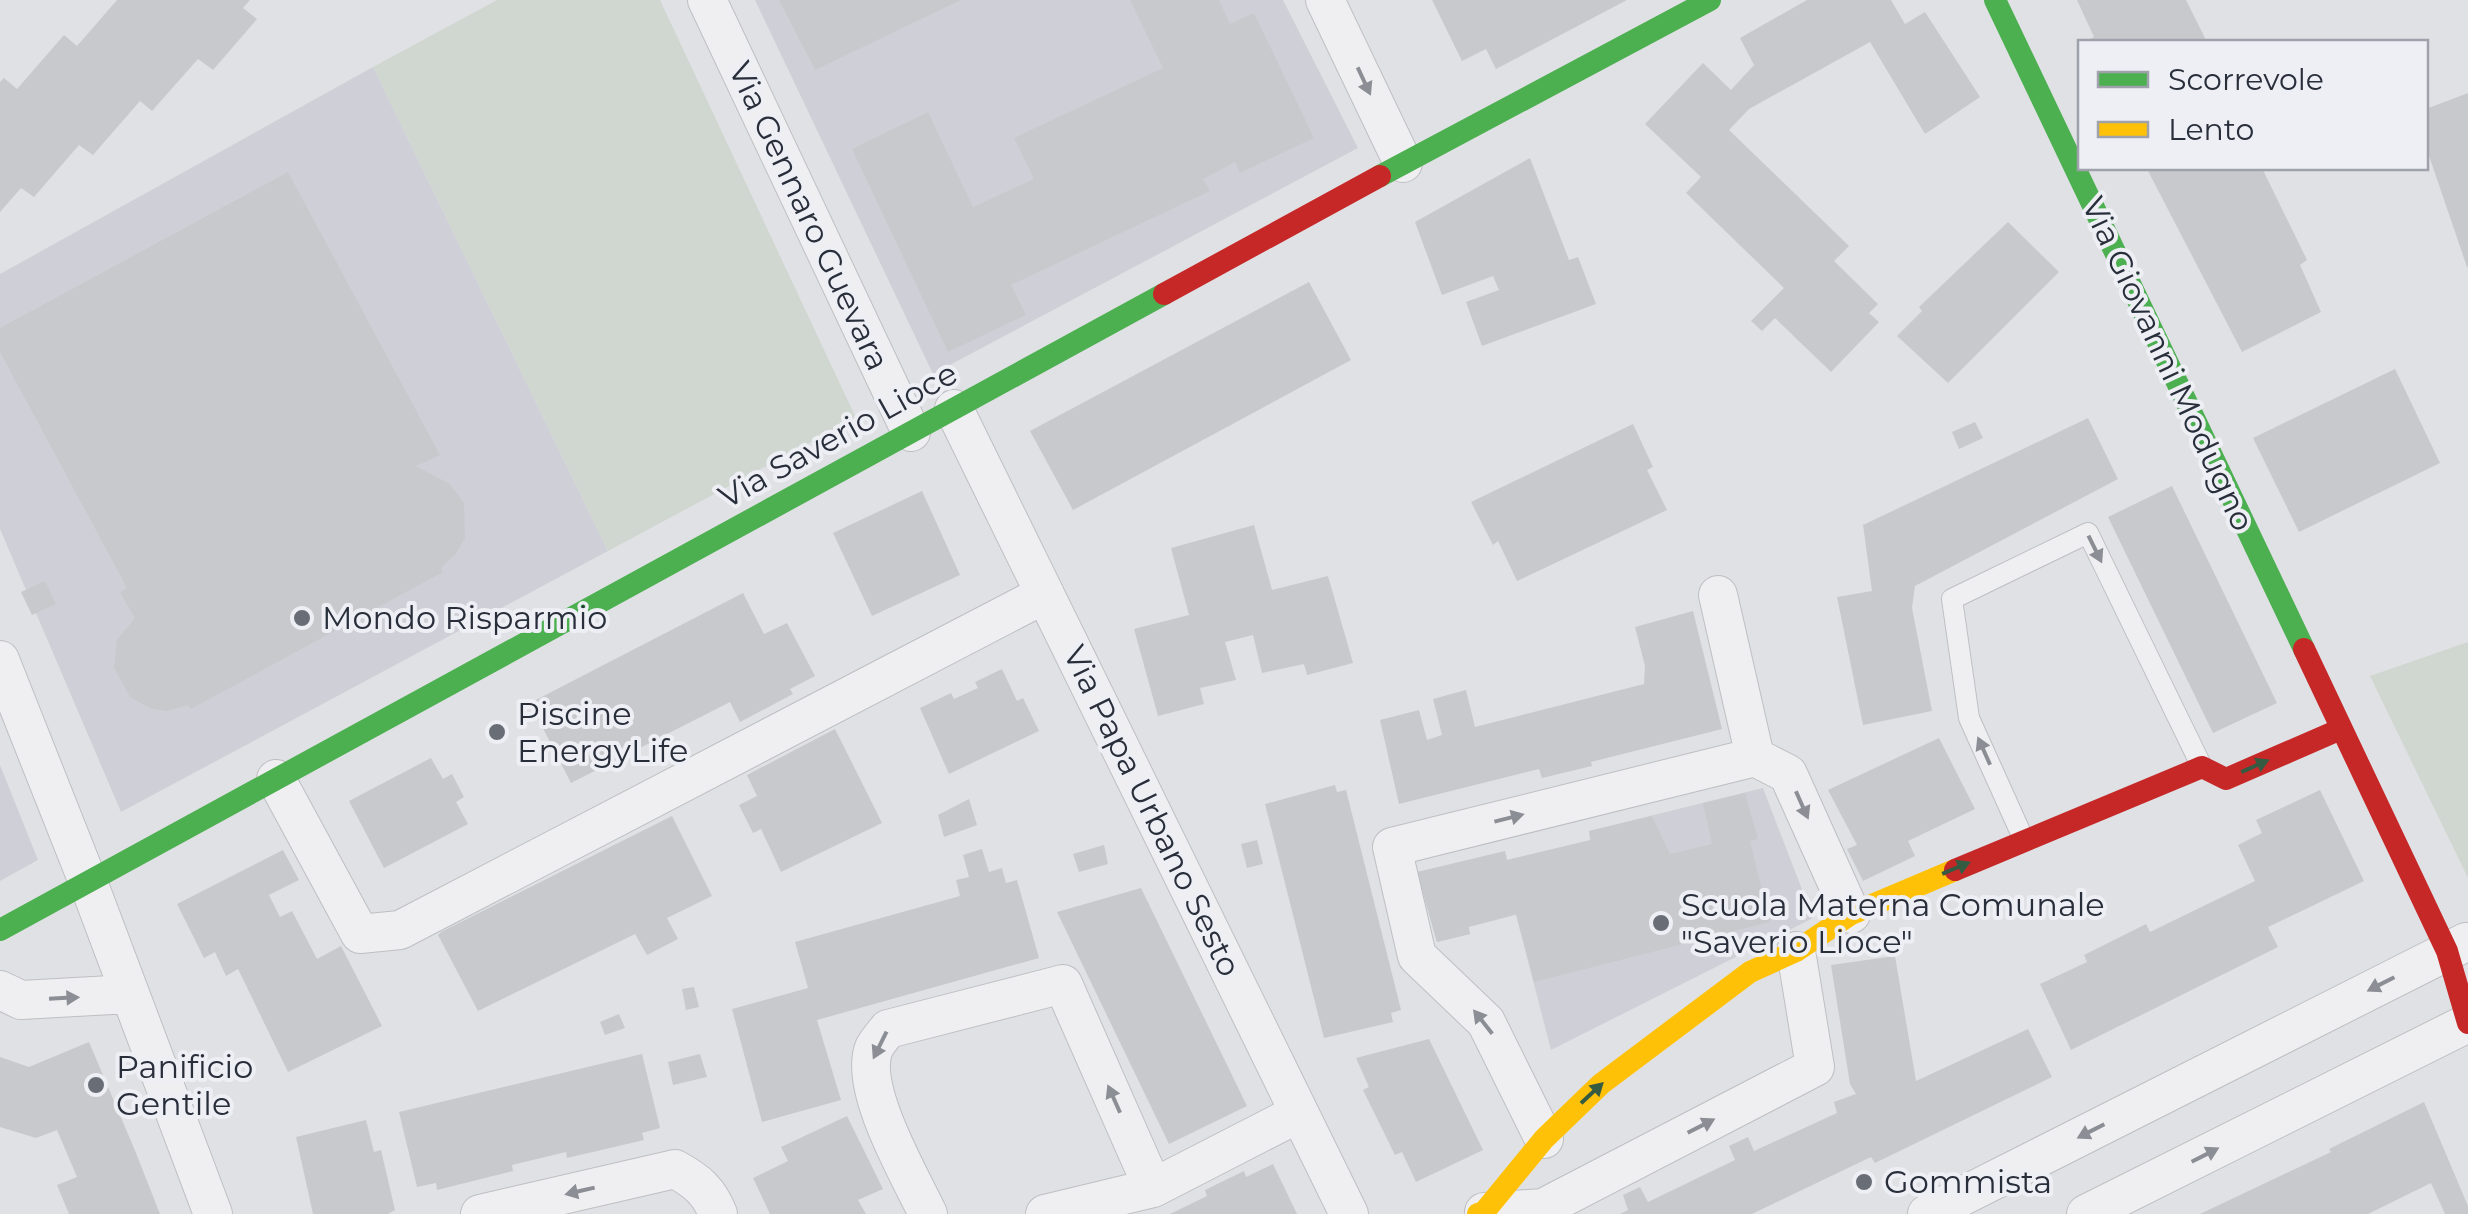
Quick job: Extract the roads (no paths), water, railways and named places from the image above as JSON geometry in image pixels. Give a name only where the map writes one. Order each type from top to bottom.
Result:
[{"type":"street","name":"Via Gennaro Guevara","points":[[707,0],[911,432]]},
{"type":"street","points":[[1326,0],[1402,163]]},
{"type":"street","name":"Via Saverio Lioce","points":[[0,930],[1402,163],[1710,0]]},
{"type":"street","name":"Via Giovanni Modugno","points":[[1995,0],[2340,728],[2457,946],[2468,1023]]},
{"type":"street","name":"Via Papa Urbano Sesto","points":[[954,409],[1349,1214]]},
{"type":"street","points":[[276,779],[360,934],[400,930],[1045,594]]},
{"type":"street","points":[[1718,595],[1756,757]]},
{"type":"street","points":[[0,660],[213,1214]]},
{"type":"street","points":[[1481,1213],[1544,1139],[1602,1084],[1750,972],[1796,951],[1851,914],[2202,767],[2226,779],[2340,728]]},
{"type":"street","points":[[1544,1139],[1486,1022],[1418,956],[1392,847],[1756,757],[1788,774],[1851,914]]},
{"type":"street","points":[[1928,1214],[2457,946]]},
{"type":"street","points":[[1481,1213],[1544,1208],[1815,1067],[1796,951]]},
{"type":"street","points":[[928,1214],[892,1138],[871,1081],[874,1049],[888,1029],[1063,984],[1154,1188]]},
{"type":"street","points":[[0,990],[20,1000],[130,994]]},
{"type":"street","points":[[2086,1214],[2468,1023]]},
{"type":"street","points":[[1045,1214],[1154,1188],[1300,1113]]},
{"type":"street","points":[[480,1214],[675,1169],[696,1180],[712,1198],[718,1214]]},
{"type":"lane","points":[[2024,840],[1969,718],[1952,599],[2088,533],[2202,767]]},
{"type":"place","name":"Mondo Risparmio","points":[[302,618]]},
{"type":"place","name":"Piscine EnergyLife","points":[[497,732]]},
{"type":"place","name":"Scuola Materna Comunale \"Saverio Lioce\"","points":[[1661,923]]},
{"type":"place","name":"Panificio Gentile","points":[[96,1085]]},
{"type":"place","name":"Gommista","points":[[1864,1182]]}]
